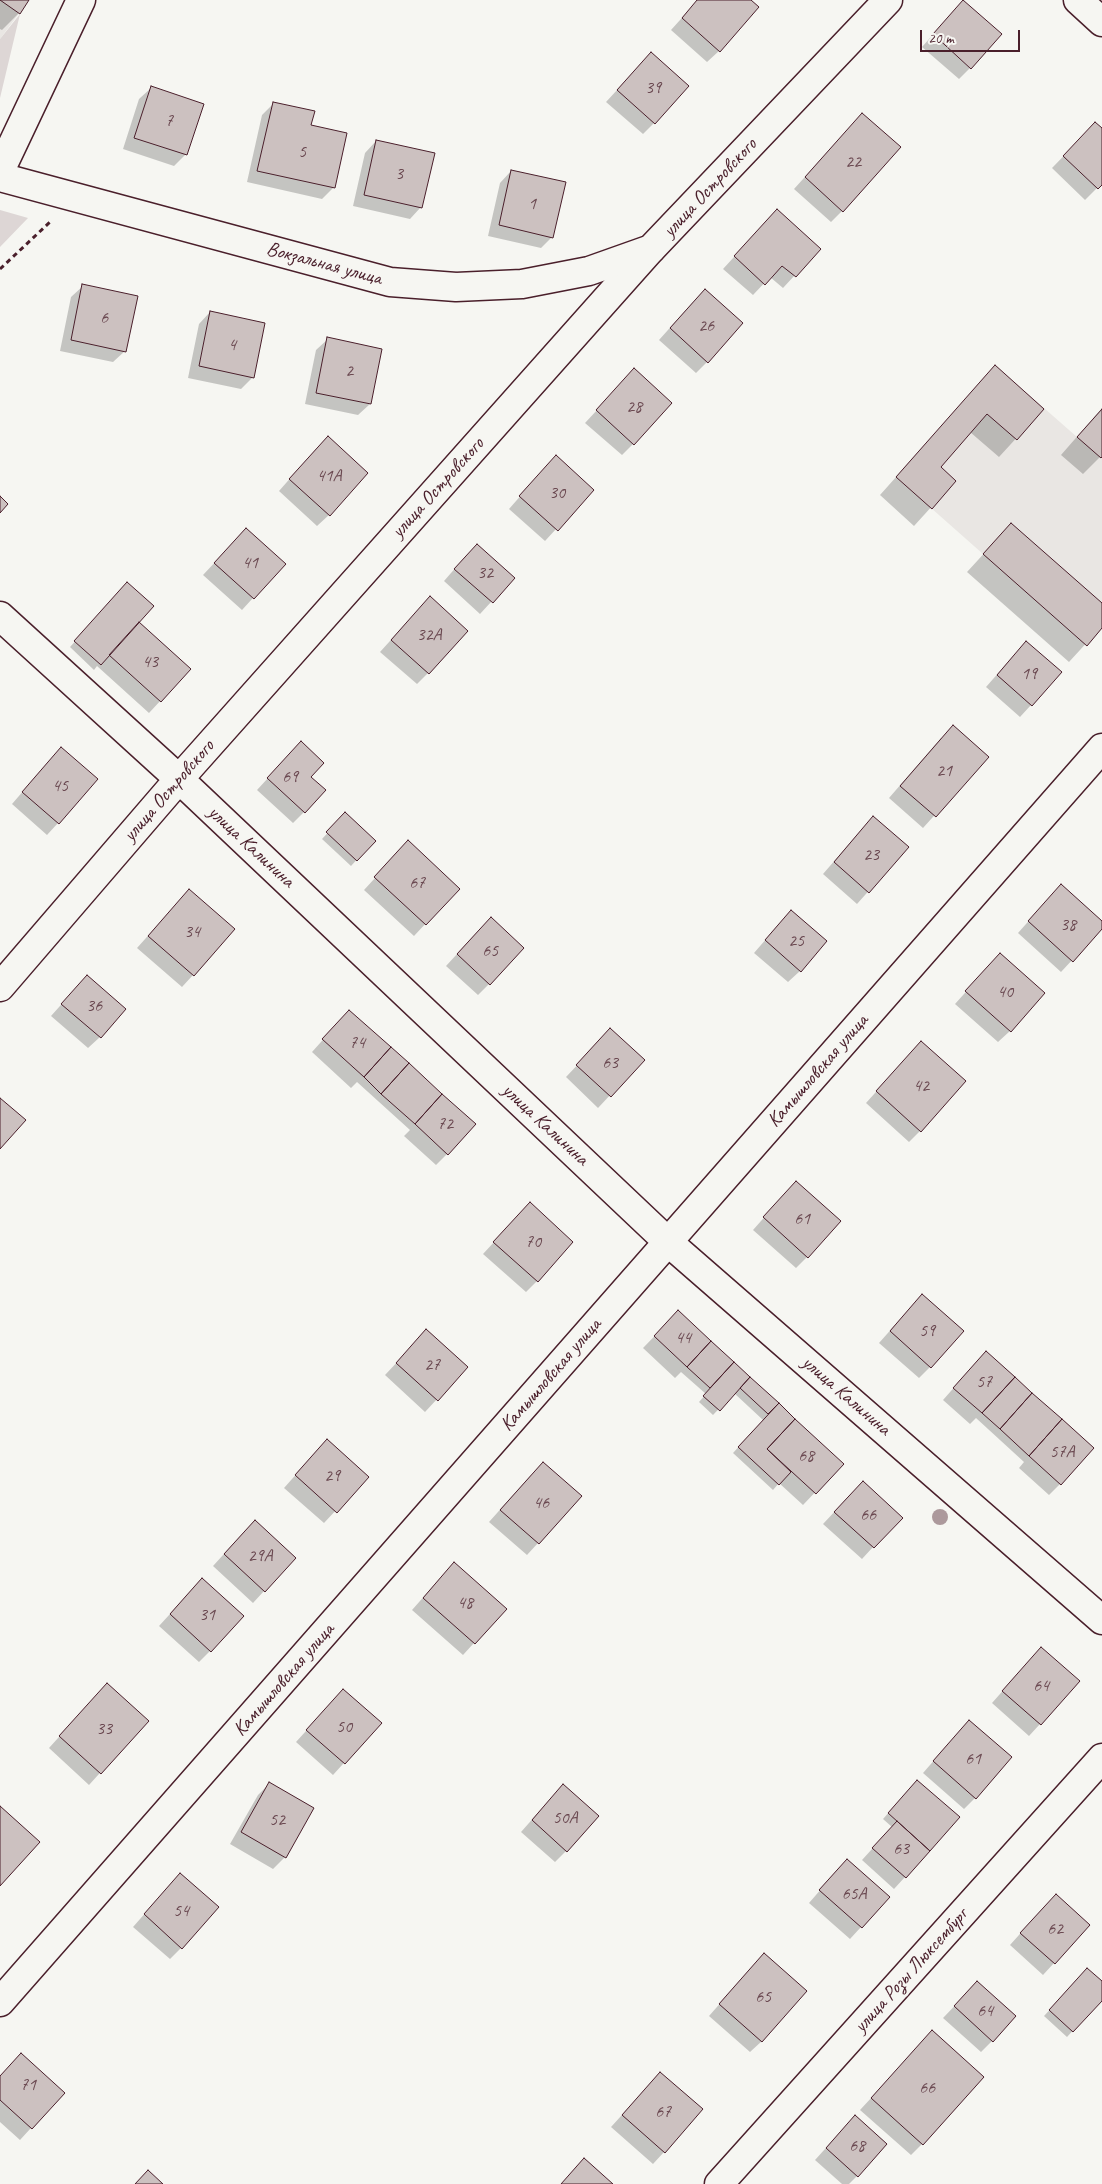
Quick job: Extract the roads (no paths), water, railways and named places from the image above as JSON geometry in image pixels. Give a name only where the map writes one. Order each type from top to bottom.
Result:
[{"type":"street","points":[[0,171],[81,0]]},
{"type":"street","name":"улица Островского","points":[[0,987],[179,779],[651,249],[888,0]]},
{"type":"street","points":[[1078,0],[1102,22]]},
{"type":"street","name":"Вокзальная улица","points":[[0,177],[380,279],[399,282],[456,287],[522,284],[589,271],[651,249]]},
{"type":"street","name":"улица Калинина","points":[[0,616],[179,779],[668,1242],[1102,1620]]},
{"type":"street","name":"Камышловская улица","points":[[0,2002],[1102,748]]},
{"type":"street","name":"улица Розы Люксембург","points":[[719,2184],[1102,1758]]}]
